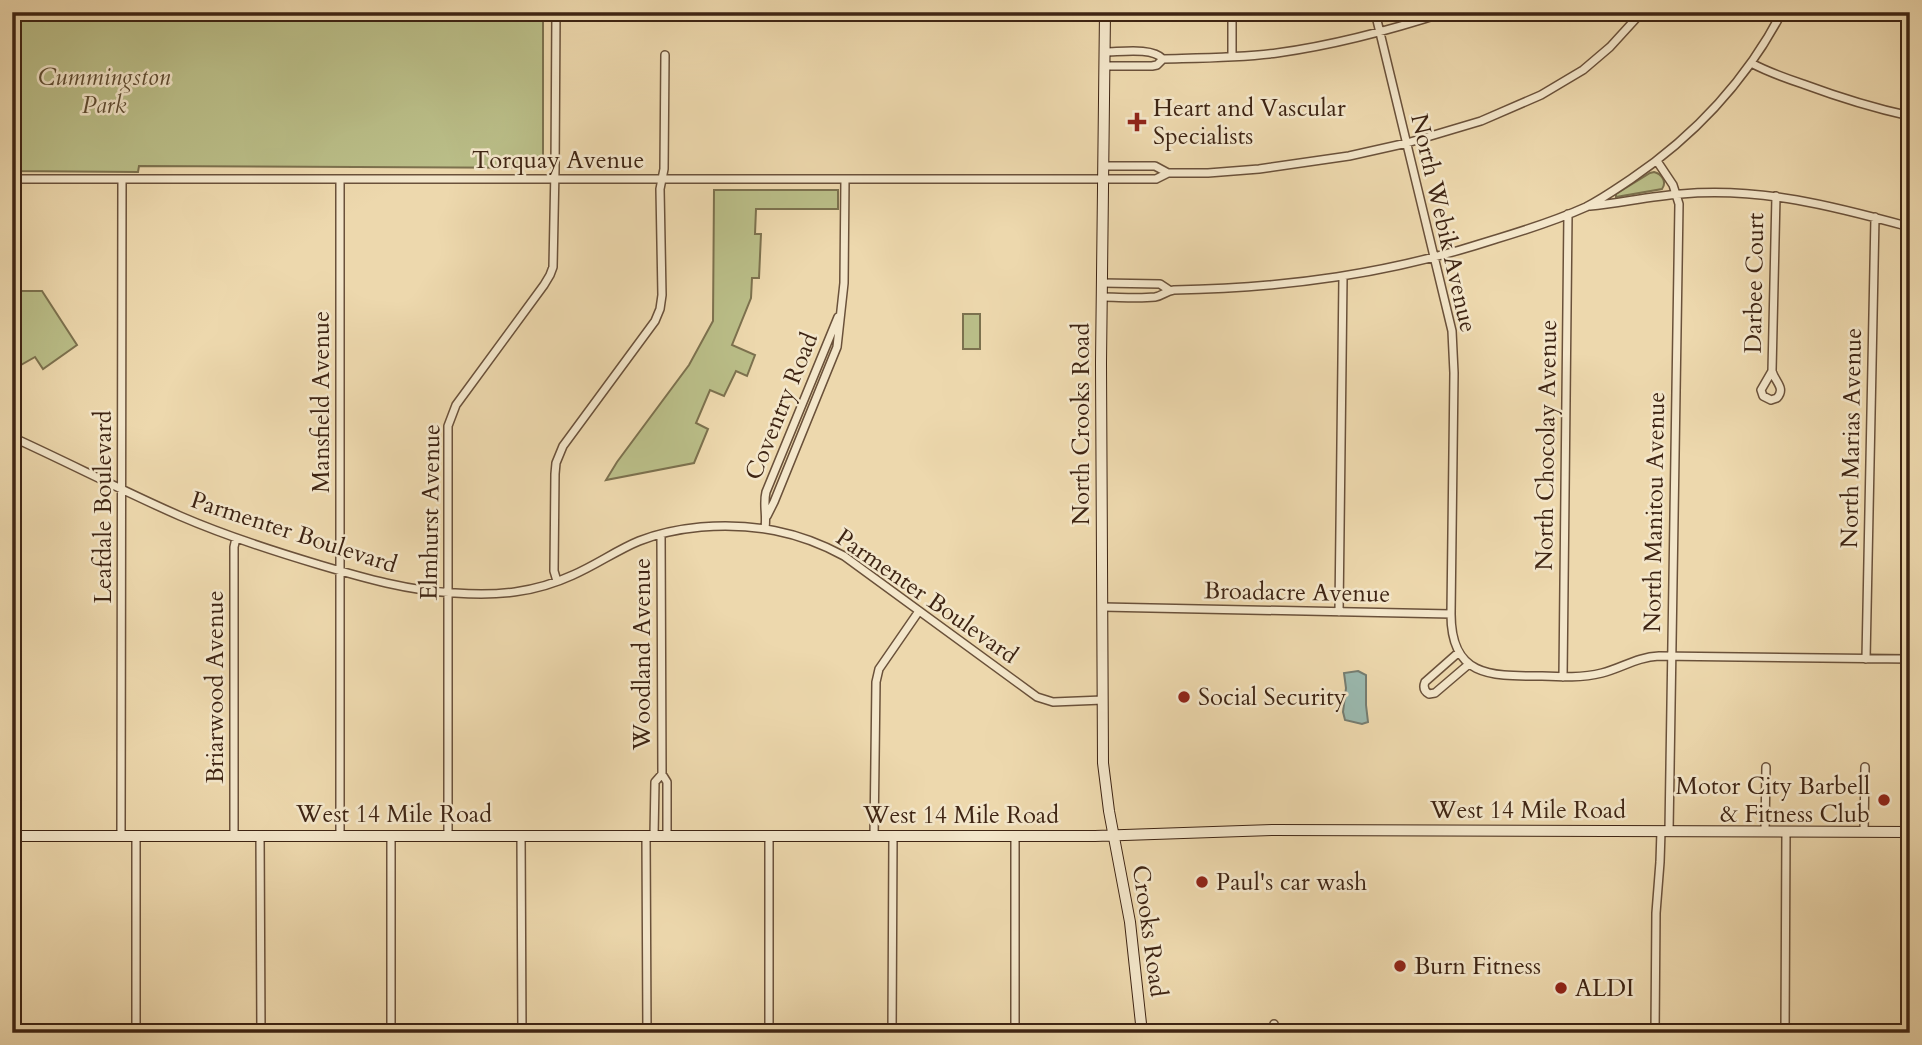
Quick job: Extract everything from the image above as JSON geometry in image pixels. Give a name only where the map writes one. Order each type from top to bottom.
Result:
[{"type":"main road","name":"North Crooks Road","points":[[1105,12],[1102,700],[1105,793],[1113,836]]},
{"type":"main road","name":"West 14 Mile Road","points":[[12,836],[1113,836],[1273,830],[1910,832]]},
{"type":"main road","name":"Crooks Road","points":[[1113,836],[1130,922],[1142,1033]]},
{"type":"street","name":"Elmhurst Avenue","points":[[448,836],[447,435],[456,405],[550,275],[554,257],[555,12]]},
{"type":"street","points":[[1232,12],[1232,57]]},
{"type":"street","name":"North Webik Avenue","points":[[1375,12],[1451,322],[1451,614]]},
{"type":"street","points":[[1105,66],[1152,66],[1163,59],[1232,57],[1298,49],[1380,32],[1446,12]]},
{"type":"street","points":[[1103,166],[1155,166],[1168,173],[1208,173],[1272,168],[1349,156],[1407,143],[1502,113],[1541,96],[1597,59],[1642,12]]},
{"type":"street","points":[[1102,297],[1157,297],[1169,290],[1242,289],[1343,277],[1435,258],[1586,207],[1657,161],[1695,129],[1751,63],[1782,12]]},
{"type":"street","points":[[1105,52],[1152,52],[1163,59]]},
{"type":"street","points":[[557,582],[554,571],[556,463],[563,446],[655,321],[660,309],[660,189],[664,169],[665,55]]},
{"type":"street","points":[[1751,63],[1829,94],[1910,116]]},
{"type":"street","points":[[1657,161],[1677,194]]},
{"type":"street","name":"Torquay Avenue","points":[[12,180],[1103,180],[1156,179],[1168,173]]},
{"type":"street","name":"Leafdale Boulevard","points":[[121,836],[122,179]]},
{"type":"street","name":"Mansfield Avenue","points":[[340,179],[340,835]]},
{"type":"street","name":"Coventry Road","points":[[765,527],[767,516],[837,347],[844,283],[845,179]]},
{"type":"street","points":[[1586,207],[1677,194],[1726,193],[1776,196],[1824,204],[1910,226]]},
{"type":"street","name":"North Manitou Avenue","points":[[1655,1033],[1656,913],[1665,831],[1671,657],[1679,204],[1677,194]]},
{"type":"street","name":"Darbee Court","points":[[1772,371],[1776,196]]},
{"type":"street","name":"North Chocolay Avenue","points":[[1563,677],[1567,214]]},
{"type":"street","name":"North Marias Avenue","points":[[1866,659],[1875,217]]},
{"type":"street","points":[[1339,612],[1343,277]]},
{"type":"street","points":[[1102,283],[1160,284],[1169,290]]},
{"type":"street","name":"Coventry Road","points":[[767,516],[764,502],[770,482],[841,313]]},
{"type":"street","name":"Parmenter Boulevard","points":[[12,437],[183,517],[236,538],[394,585],[447,593],[497,595],[557,582],[638,541],[684,529],[725,525],[765,527],[798,535],[836,551],[1037,697],[1053,702],[1102,700]]},
{"type":"street","name":"Woodland Avenue","points":[[661,534],[662,775],[667,782],[667,836]]},
{"type":"street","name":"Briarwood Avenue","points":[[234,835],[236,538]]},
{"type":"street","name":"Broadacre Avenue","points":[[1102,607],[1451,614]]},
{"type":"street","points":[[874,836],[876,682],[879,669],[919,611]]},
{"type":"street","points":[[1451,614],[1453,638],[1459,652],[1469,664],[1483,672],[1499,676],[1585,676],[1602,673],[1642,658],[1910,659]]},
{"type":"street","points":[[1459,652],[1425,682],[1425,690],[1429,694],[1435,693],[1469,664]]},
{"type":"street","points":[[1765,831],[1766,766]]},
{"type":"street","points":[[1864,832],[1865,767]]},
{"type":"street","name":"Woodland Avenue","points":[[647,1033],[650,836],[655,782],[662,775]]},
{"type":"street","points":[[1784,1033],[1786,831]]},
{"type":"street","points":[[260,835],[261,1033]]},
{"type":"street","points":[[521,835],[522,1033]]},
{"type":"street","points":[[1015,835],[1015,1033]]},
{"type":"street","points":[[136,836],[136,1033]]},
{"type":"street","points":[[391,836],[391,1033]]},
{"type":"street","points":[[769,836],[769,1033]]},
{"type":"street","points":[[892,1033],[893,836]]},
{"type":"street","points":[[1910,1015],[1910,1033]]},
{"type":"green space","name":"Cummingston Park","points":[[12,12],[543,12],[543,168],[139,166],[138,172],[12,171]]},
{"type":"green space","points":[[1654,172],[1663,179],[1662,189],[1616,197],[1616,194]]},
{"type":"green space","points":[[714,190],[838,190],[838,209],[756,209],[755,234],[761,234],[759,278],[752,278],[751,298],[732,345],[755,355],[747,376],[736,371],[724,396],[710,390],[696,423],[708,429],[694,463],[606,480],[689,365],[713,321]]},
{"type":"green space","points":[[12,291],[42,291],[77,345],[43,369],[35,357],[12,370]]},
{"type":"green space","points":[[963,314],[980,314],[980,349],[963,349]]},
{"type":"water","points":[[1358,671],[1366,675],[1368,722],[1362,724],[1345,720],[1343,712],[1346,688],[1344,673]]},
{"type":"place","name":"Heart and Vascular Specialists","points":[[1137,122]]},
{"type":"place","name":"Social Security","points":[[1184,697]]},
{"type":"place","name":"Motor City Barbell & Fitness Club","points":[[1884,800]]},
{"type":"place","name":"Paul's car wash","points":[[1202,882]]},
{"type":"place","name":"Burn Fitness","points":[[1400,966]]},
{"type":"place","name":"ALDI","points":[[1561,988]]}]
